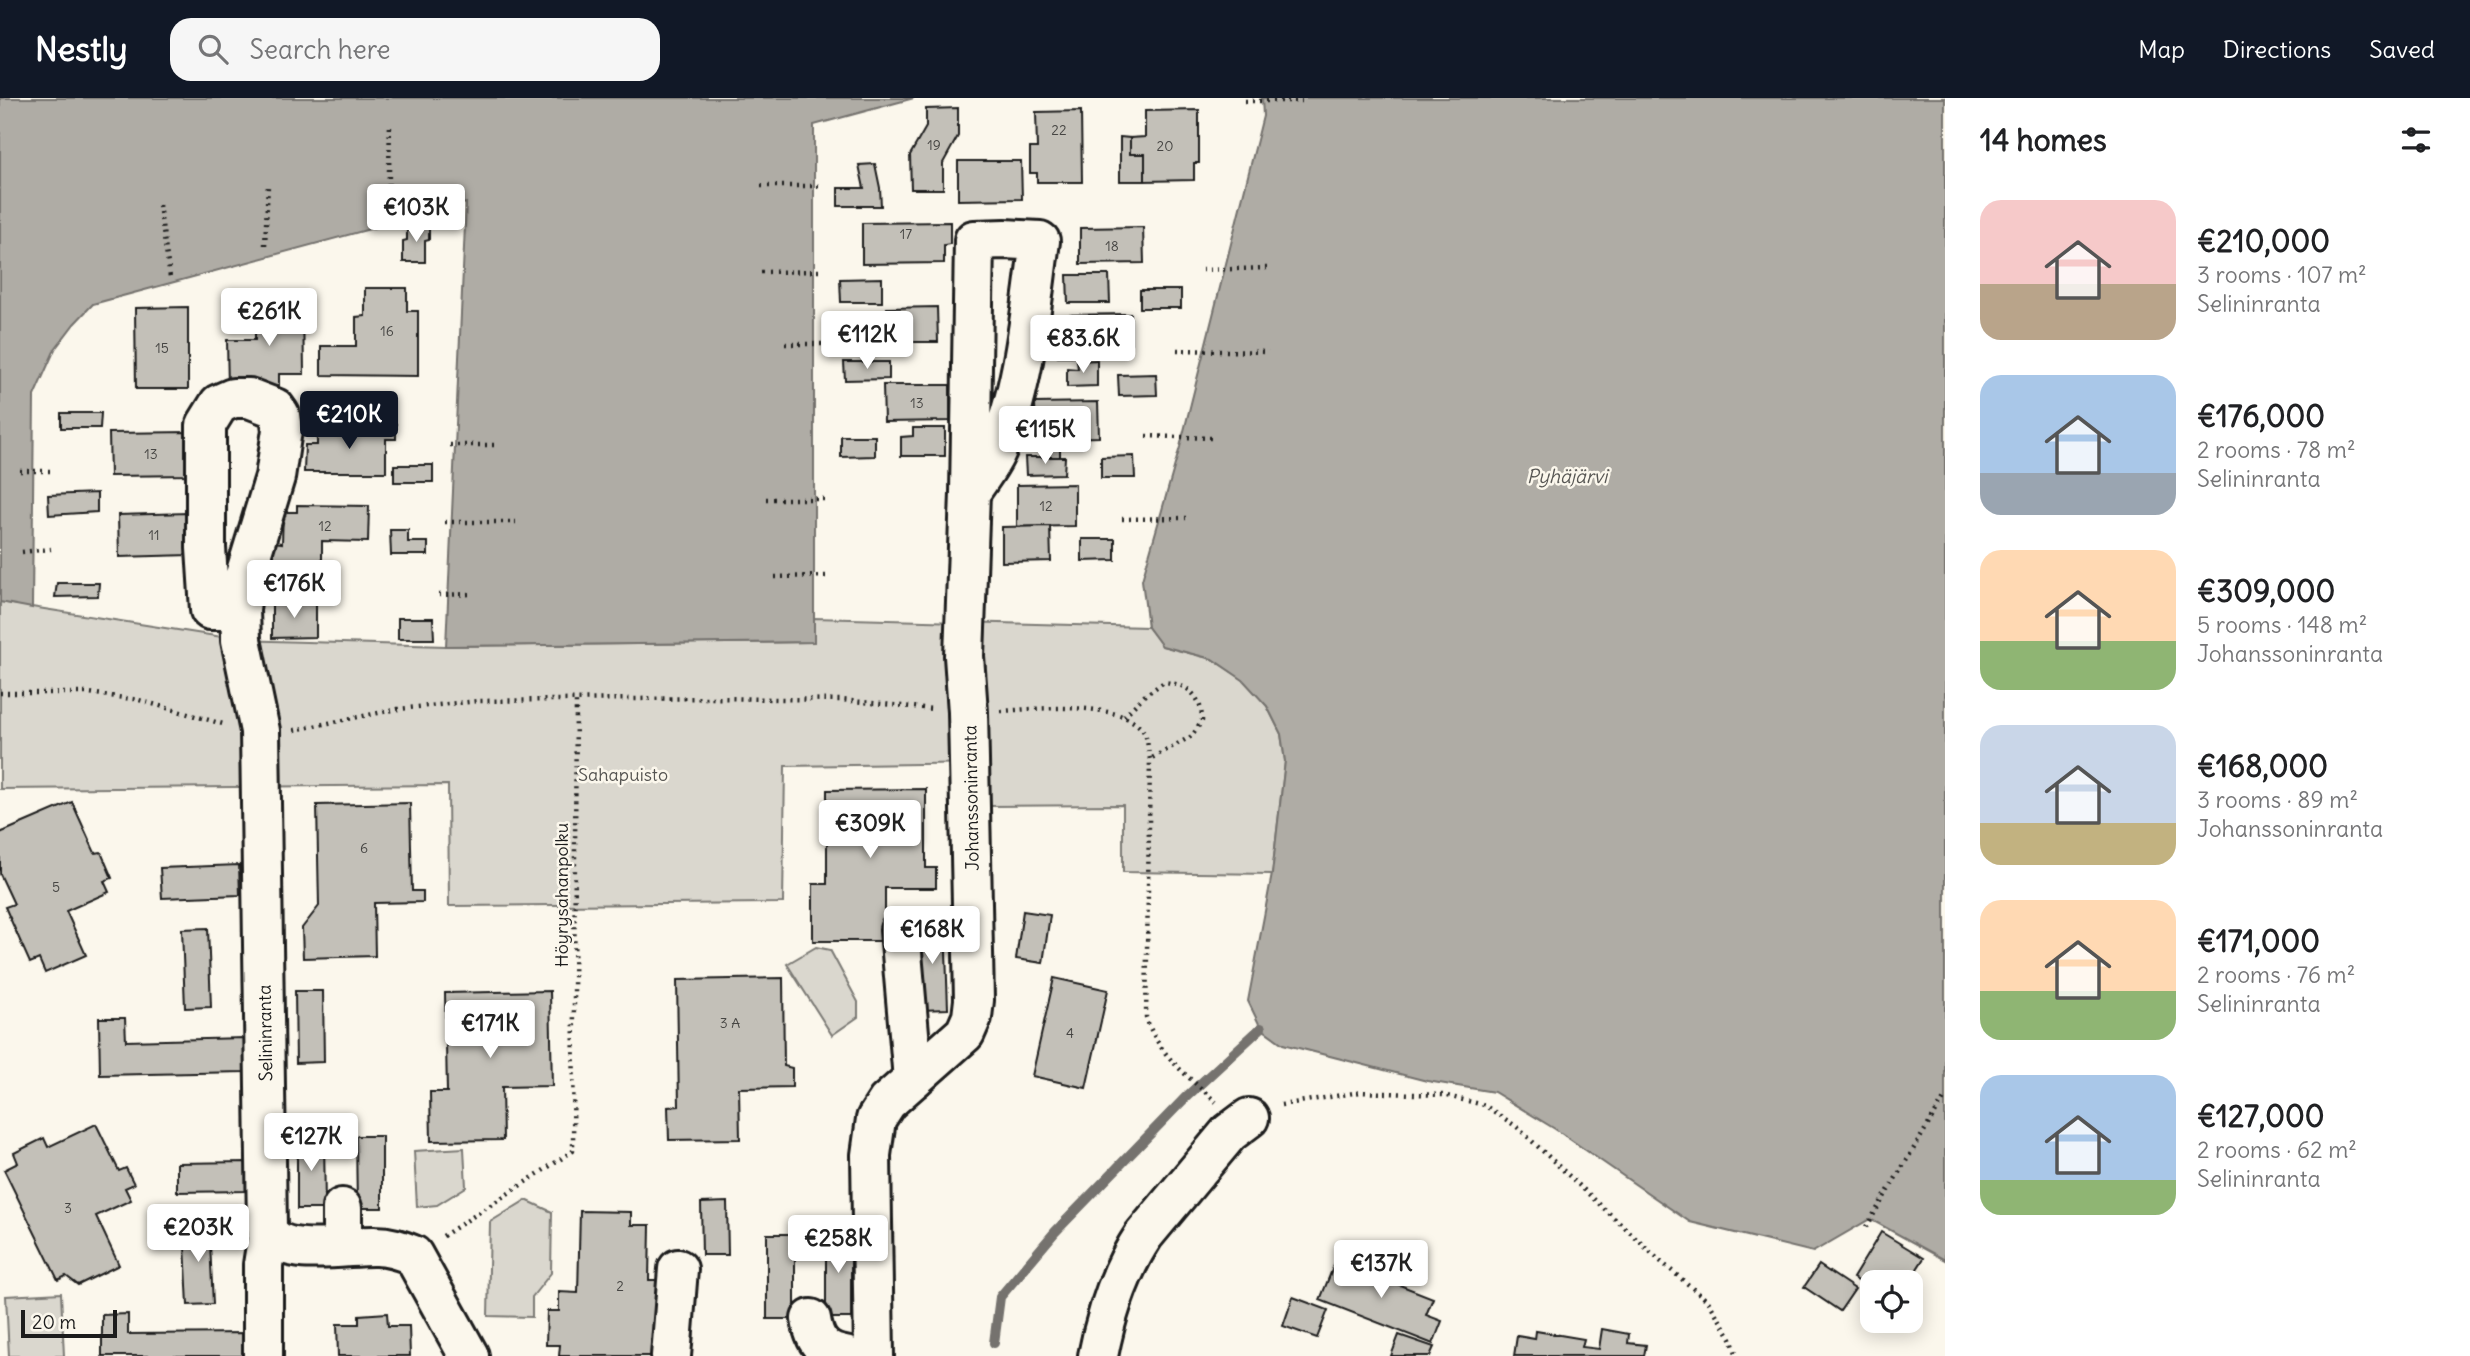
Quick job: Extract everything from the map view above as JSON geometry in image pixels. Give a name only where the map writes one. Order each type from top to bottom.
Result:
[{"type":"street","name":"Johanssoninranta","points":[[874,1356],[871,1168],[876,1119],[887,1102],[965,1033],[972,1017],[975,981],[968,712],[964,656],[974,240],[1040,242],[1026,345],[1005,431],[989,464],[970,493]]},
{"type":"street","name":"Selininranta","points":[[240,610],[210,610],[206,548],[206,425],[219,404],[233,398],[249,398],[275,408],[280,415],[282,430],[275,477],[243,582],[240,610],[241,640],[260,731],[268,1233],[263,1265],[263,1356]]},
{"type":"street","points":[[900,930],[913,1079]]},
{"type":"street","points":[[1098,1356],[1116,1290],[1132,1253],[1229,1133],[1235,1112]]},
{"type":"street","points":[[342,1208],[342,1246]]},
{"type":"street","points":[[268,1233],[276,1242],[293,1248],[395,1248],[413,1255],[469,1356]]},
{"type":"street","points":[[671,1356],[678,1269]]},
{"type":"street","points":[[811,1319],[814,1335],[822,1347],[845,1356]]},
{"type":"path","points":[[1245,101],[1303,101]]},
{"type":"path","points":[[388,220],[390,123]]},
{"type":"path","points":[[265,245],[268,185]]},
{"type":"path","points":[[761,186],[821,186]]},
{"type":"path","points":[[159,205],[170,277]]},
{"type":"path","points":[[1202,270],[1267,268]]},
{"type":"path","points":[[761,272],[823,271]]},
{"type":"path","points":[[785,344],[825,345]]},
{"type":"path","points":[[1177,350],[1268,352]]},
{"type":"path","points":[[1146,436],[1212,438]]},
{"type":"path","points":[[450,445],[499,445]]},
{"type":"path","points":[[20,471],[50,471]]},
{"type":"path","points":[[766,499],[825,499]]},
{"type":"path","points":[[1122,519],[1186,518]]},
{"type":"path","points":[[445,522],[516,522]]},
{"type":"path","points":[[22,552],[51,549]]},
{"type":"path","points":[[775,577],[828,576]]},
{"type":"path","points":[[439,595],[473,594]]},
{"type":"path","points":[[1124,716],[1164,682],[1186,687],[1200,702],[1202,721],[1192,736],[1150,759]]},
{"type":"path","points":[[0,693],[89,693],[139,700],[221,724],[260,731],[289,731],[398,709],[478,701],[710,698],[842,700],[968,712],[1068,708],[1124,716],[1144,733],[1150,759],[1146,1017],[1152,1037],[1168,1058],[1235,1112],[1360,1092],[1443,1095],[1484,1105],[1517,1126],[1659,1259],[1708,1301],[1731,1338],[1737,1356]]},
{"type":"path","name":"Höyrysahanpolku","points":[[413,1255],[573,1150],[576,700]]},
{"type":"path","points":[[1866,1227],[1945,1097]]},
{"type":"green space","name":"Sahapuisto","points":[[0,602],[241,640],[446,646],[813,642],[814,618],[1148,627],[1163,646],[1212,659],[1244,680],[1267,706],[1281,734],[1285,761],[1272,874],[1123,872],[1123,805],[989,806],[988,763],[785,766],[783,903],[449,906],[448,785],[0,789]]},
{"type":"green space","points":[[816,947],[830,950],[858,1002],[858,1017],[832,1035],[787,964]]},
{"type":"green space","points":[[464,1148],[466,1187],[437,1205],[417,1207],[414,1151]]},
{"type":"green space","points":[[526,1200],[552,1212],[551,1273],[532,1297],[532,1317],[488,1316],[490,1222]]},
{"type":"green space","points":[[61,1293],[64,1356],[9,1356],[6,1296]]},
{"type":"water","points":[[0,98],[914,98],[814,125],[814,642],[446,646],[466,203],[93,304],[55,349],[34,396],[32,608],[0,602]]},
{"type":"water","name":"Pyhäjärvi","points":[[1262,98],[1945,98],[1945,1260],[1870,1219],[1813,1252],[1690,1222],[1555,1129],[1494,1092],[1427,1081],[1283,1044],[1261,1028],[1248,1001],[1272,874],[1285,761],[1281,734],[1267,706],[1243,680],[1212,659],[1162,646],[1148,627],[1142,580],[1180,447],[1263,116]]},
{"type":"building","points":[[958,108],[958,136],[943,163],[943,189],[911,189],[910,155],[926,127],[926,109]]},
{"type":"building","points":[[1199,110],[1199,163],[1194,163],[1194,180],[1145,181],[1145,154],[1130,154],[1130,138],[1145,137],[1145,111]]},
{"type":"building","points":[[1081,111],[1082,182],[1037,182],[1037,173],[1030,173],[1030,148],[1037,148],[1036,112]]},
{"type":"building","points":[[1120,137],[1130,138],[1130,154],[1145,154],[1145,181],[1120,181]]},
{"type":"building","points":[[958,161],[1021,161],[1022,199],[958,200]]},
{"type":"building","points":[[875,164],[881,206],[838,206],[838,188],[864,188],[859,165]]},
{"type":"building","points":[[950,222],[950,244],[944,245],[944,263],[862,264],[862,223]]},
{"type":"building","points":[[407,227],[429,227],[429,240],[425,241],[425,262],[403,262],[403,241],[407,240]]},
{"type":"building","points":[[1143,227],[1144,263],[1080,264],[1080,228]]},
{"type":"building","points":[[1067,275],[1109,275],[1110,303],[1068,303]]},
{"type":"building","points":[[882,278],[882,302],[841,302],[840,279]]},
{"type":"building","points":[[365,288],[407,288],[407,311],[418,311],[418,376],[321,375],[321,346],[356,346],[356,317],[365,316]]},
{"type":"building","points":[[1140,290],[1181,290],[1181,308],[1140,308]]},
{"type":"building","points":[[303,304],[304,374],[279,374],[279,386],[228,387],[227,340],[255,340],[255,305]]},
{"type":"building","points":[[188,307],[188,389],[136,389],[135,308]]},
{"type":"building","points":[[937,307],[938,342],[888,342],[887,308]]},
{"type":"building","points":[[1131,314],[1131,343],[1103,344],[1103,356],[1058,357],[1058,315]]},
{"type":"building","points":[[1097,360],[1097,386],[1067,387],[1067,368],[1078,369],[1077,361]]},
{"type":"building","points":[[844,362],[889,362],[889,379],[845,380]]},
{"type":"building","points":[[1156,374],[1157,395],[1119,396],[1118,375]]},
{"type":"building","points":[[883,385],[950,385],[950,421],[884,422]]},
{"type":"building","points":[[1098,402],[1099,437],[1060,438],[1060,457],[1042,457],[1041,438],[1036,438],[1035,403]]},
{"type":"building","points":[[61,413],[101,413],[100,428],[61,428]]},
{"type":"building","points":[[385,424],[396,424],[396,439],[386,439],[386,472],[304,472],[305,445],[317,445],[317,431],[385,432]]},
{"type":"building","points":[[913,428],[945,428],[945,456],[901,456],[901,437],[913,436]]},
{"type":"building","points":[[191,432],[192,475],[110,476],[109,433]]},
{"type":"building","points":[[841,436],[875,436],[875,456],[841,457]]},
{"type":"building","points":[[1134,456],[1135,478],[1101,478],[1101,457]]},
{"type":"building","points":[[1025,457],[1065,457],[1064,474],[1026,475]]},
{"type":"building","points":[[394,465],[433,465],[433,482],[394,482]]},
{"type":"building","points":[[1075,484],[1075,526],[1017,527],[1017,485]]},
{"type":"building","points":[[97,493],[97,512],[49,515],[48,495]]},
{"type":"building","points":[[297,505],[369,506],[368,542],[322,541],[322,563],[274,562],[274,542],[282,543],[283,512],[297,512]]},
{"type":"building","points":[[188,513],[190,555],[119,557],[118,515]]},
{"type":"building","points":[[1050,526],[1051,561],[1002,562],[1002,527]]},
{"type":"building","points":[[390,530],[408,530],[408,542],[428,542],[428,555],[391,555]]},
{"type":"building","points":[[1082,539],[1115,539],[1115,560],[1082,561]]},
{"type":"building","points":[[57,583],[99,583],[98,596],[55,597]]},
{"type":"building","points":[[316,602],[316,637],[272,638],[272,603]]},
{"type":"building","points":[[398,618],[433,618],[434,639],[398,639]]},
{"type":"building","points":[[926,789],[926,868],[936,868],[936,888],[885,888],[885,941],[813,941],[813,884],[827,884],[827,790]]},
{"type":"building","points":[[72,802],[95,853],[101,852],[112,878],[104,881],[109,892],[66,911],[86,955],[45,973],[39,959],[30,963],[5,907],[14,904],[0,874],[0,833]]},
{"type":"building","points":[[410,803],[412,891],[423,891],[423,902],[374,903],[375,956],[303,958],[302,928],[319,906],[317,805]]},
{"type":"building","points":[[239,865],[240,895],[162,898],[160,868]]},
{"type":"building","points":[[1023,911],[1050,915],[1043,963],[1016,959]]},
{"type":"building","points":[[945,923],[948,1009],[919,1010],[916,924]]},
{"type":"building","points":[[208,928],[211,1007],[185,1008],[182,929]]},
{"type":"building","points":[[783,978],[784,1066],[792,1068],[792,1087],[739,1088],[740,1139],[669,1140],[668,1107],[679,1106],[677,980]]},
{"type":"building","points":[[1054,978],[1108,990],[1086,1088],[1032,1076]]},
{"type":"building","points":[[295,991],[323,991],[324,1062],[296,1063]]},
{"type":"building","points":[[550,991],[552,1086],[502,1087],[503,1140],[431,1141],[430,1092],[447,1092],[445,993]]},
{"type":"building","points":[[99,1018],[125,1018],[126,1041],[244,1038],[244,1072],[100,1075]]},
{"type":"building","points":[[96,1124],[119,1171],[126,1168],[134,1184],[125,1188],[131,1200],[96,1216],[119,1265],[78,1285],[66,1276],[58,1280],[4,1170],[18,1163],[14,1153],[44,1138],[48,1147]]},
{"type":"building","points":[[356,1136],[382,1136],[382,1208],[357,1208]]},
{"type":"building","points":[[297,1137],[324,1137],[325,1209],[297,1209]]},
{"type":"building","points":[[246,1162],[247,1191],[177,1192],[177,1163]]},
{"type":"building","points":[[727,1202],[728,1255],[702,1255],[701,1203]]},
{"type":"building","points":[[580,1211],[631,1212],[631,1225],[650,1225],[649,1280],[662,1280],[659,1356],[559,1356],[560,1345],[546,1345],[547,1311],[559,1311],[559,1292],[578,1293]]},
{"type":"building","points":[[209,1224],[213,1304],[188,1305],[184,1225]]},
{"type":"building","points":[[1881,1232],[1924,1258],[1916,1270],[1860,1270],[1860,1282],[1853,1278]]},
{"type":"building","points":[[826,1233],[851,1233],[851,1318],[826,1318]]},
{"type":"building","points":[[767,1234],[795,1234],[795,1319],[767,1319]]},
{"type":"building","points":[[1336,1260],[1369,1273],[1372,1266],[1400,1276],[1397,1284],[1433,1298],[1426,1315],[1442,1321],[1433,1344],[1320,1300]]},
{"type":"building","points":[[1819,1265],[1855,1289],[1840,1311],[1804,1287]]},
{"type":"building","points":[[1293,1297],[1328,1310],[1317,1338],[1283,1326]]},
{"type":"building","points":[[387,1313],[388,1326],[409,1326],[410,1356],[338,1356],[337,1324],[359,1324],[359,1315]]},
{"type":"building","points":[[128,1314],[128,1334],[249,1333],[250,1356],[102,1356],[102,1315]]},
{"type":"building","points":[[1602,1329],[1629,1334],[1628,1343],[1646,1345],[1644,1356],[1514,1356],[1517,1336],[1535,1339],[1536,1331],[1584,1339],[1582,1347],[1599,1349]]},
{"type":"building","points":[[1399,1335],[1434,1347],[1430,1356],[1391,1356]]},
{"type":"waterway","points":[[994,1343],[1000,1297],[1055,1232],[1185,1098],[1261,1028]]}]
